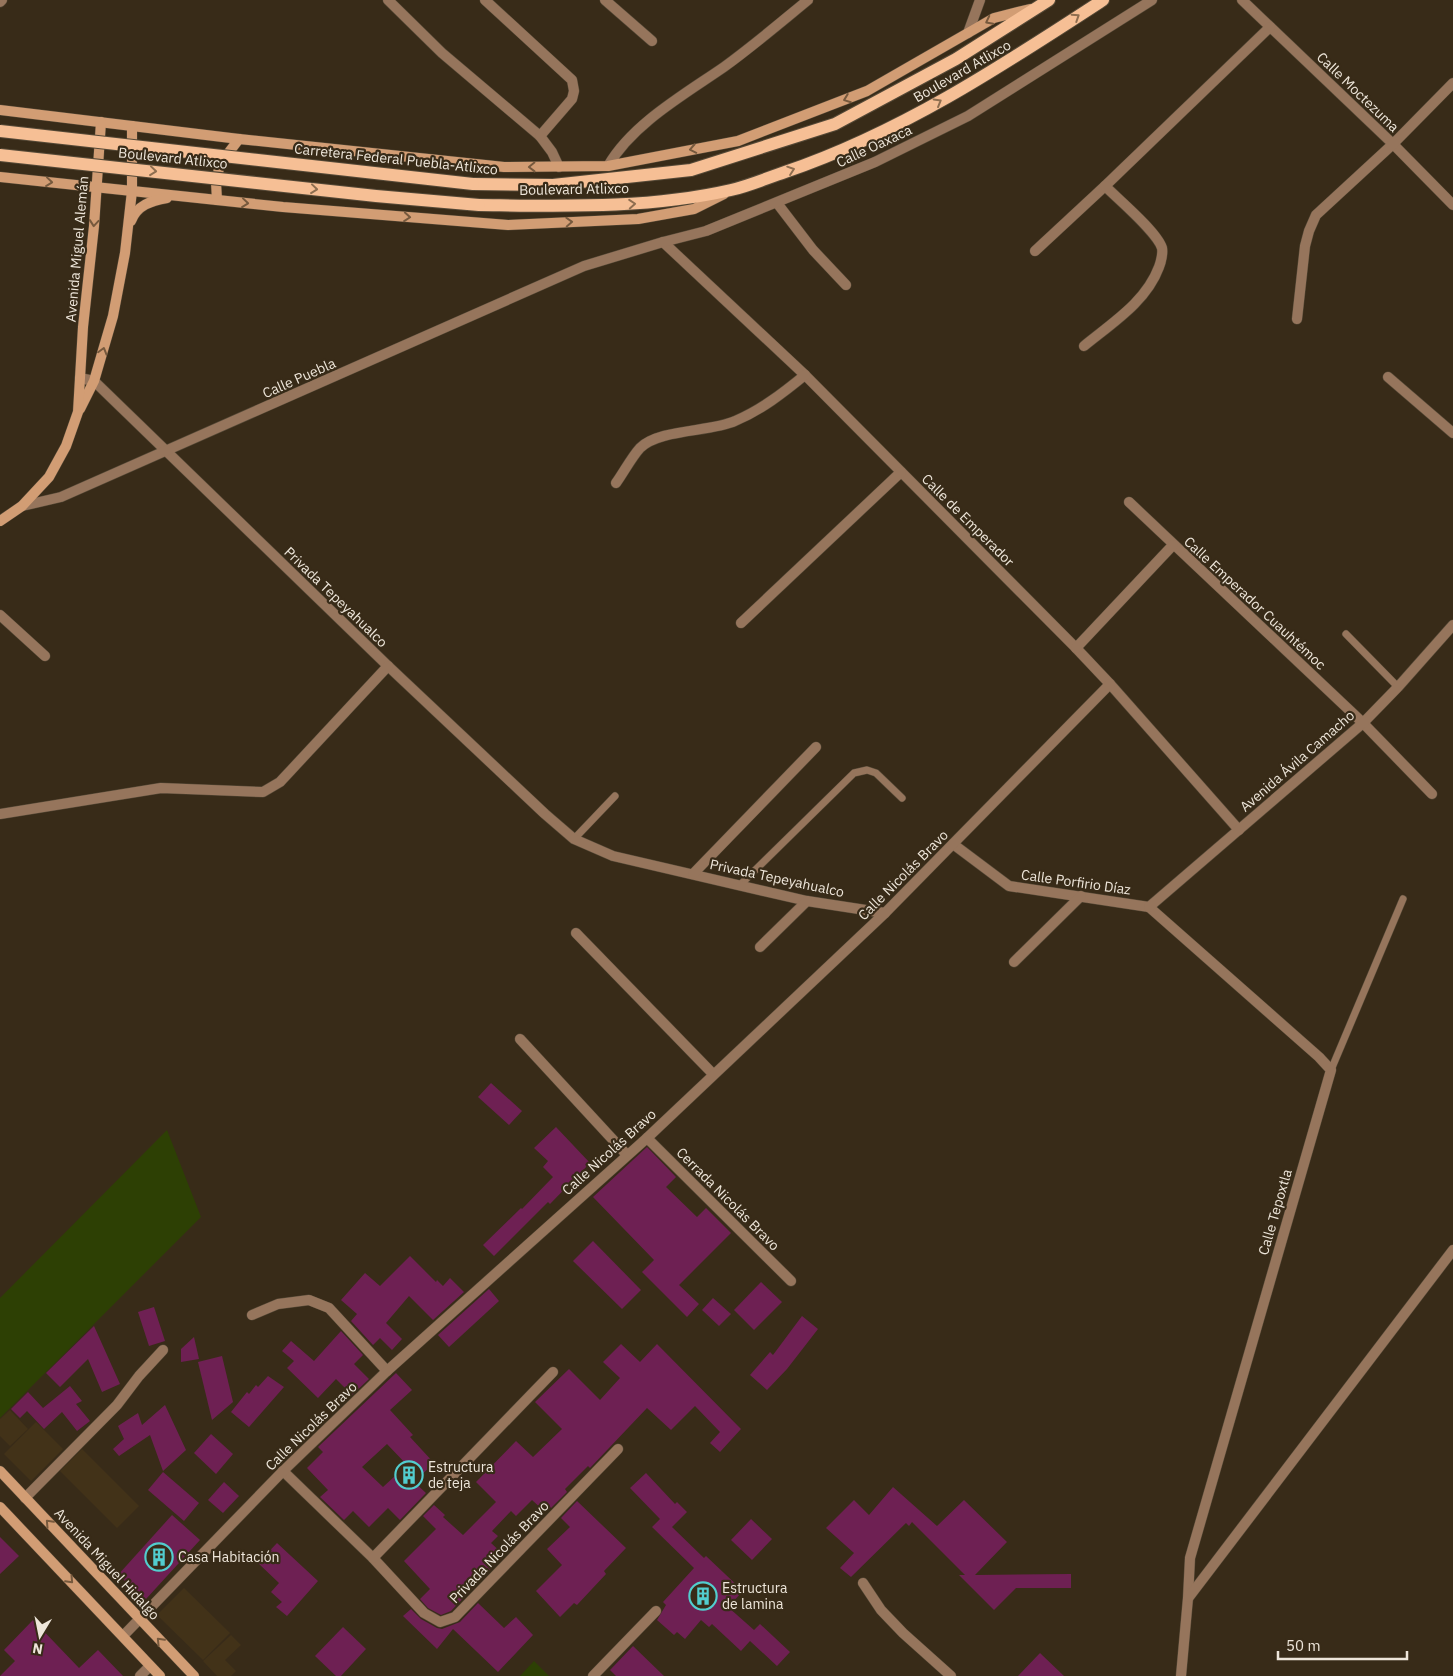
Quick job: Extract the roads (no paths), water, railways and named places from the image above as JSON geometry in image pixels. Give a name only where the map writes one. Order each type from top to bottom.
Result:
[{"type":"main road","name":"Carretera Federal Puebla-Atlixco","points":[[0,131],[473,184],[553,185],[691,170],[835,124],[956,58],[1049,0]]},
{"type":"main road","name":"Boulevard Atlixco","points":[[0,155],[376,196],[479,205],[601,206],[658,202],[732,190],[826,158],[911,118],[1002,66],[1103,0]]},
{"type":"main road","points":[[0,110],[239,139],[504,167],[608,166],[738,141],[866,91],[994,18],[1036,8]]},
{"type":"main road","name":"Avenida Miguel Alemán","points":[[78,412],[97,186],[100,122]]},
{"type":"main road","points":[[0,521],[22,506],[49,477],[66,446],[78,412],[94,381],[113,316],[128,227],[132,191],[132,126]]},
{"type":"main road","points":[[217,200],[216,182],[220,164],[239,139]]},
{"type":"main road","points":[[0,177],[293,208],[508,225],[638,219],[694,209],[732,190]]},
{"type":"main road","points":[[128,227],[133,216],[142,206],[177,196]]},
{"type":"main road","name":"Avenida Miguel Hidalgo","points":[[0,1471],[194,1676]]},
{"type":"main road","points":[[0,1507],[160,1676]]},
{"type":"street","points":[[388,0],[442,53],[540,136],[552,152],[559,167]]},
{"type":"street","points":[[485,0],[572,80],[574,90],[572,99],[540,136]]},
{"type":"street","points":[[605,0],[652,41]]},
{"type":"street","points":[[608,166],[615,154],[636,130],[725,66],[808,0]]},
{"type":"street","points":[[968,33],[980,0]]},
{"type":"street","name":"Calle Oaxaca","points":[[584,266],[706,231],[875,162],[968,116],[1152,0]]},
{"type":"street","name":"Calle Moctezuma","points":[[1242,0],[1393,144],[1453,205]]},
{"type":"street","points":[[1035,251],[1106,186],[1270,27]]},
{"type":"street","points":[[1297,319],[1305,246],[1308,231],[1316,215],[1393,144],[1453,82]]},
{"type":"street","points":[[1084,346],[1142,298],[1154,280],[1161,262],[1162,249],[1153,233],[1106,186]]},
{"type":"street","points":[[777,203],[813,250],[846,284]]},
{"type":"street","name":"Calle de Emperador","points":[[663,242],[805,375],[1076,648],[1238,830]]},
{"type":"street","name":"Calle Puebla","points":[[22,506],[61,497],[584,266]]},
{"type":"street","points":[[616,483],[640,448],[651,441],[690,430],[733,422],[773,401],[805,375]]},
{"type":"street","points":[[1388,377],[1453,433]]},
{"type":"street","points":[[80,378],[94,381]]},
{"type":"street","name":"Privada Tepeyahualco","points":[[94,381],[388,666],[574,839],[613,856],[807,901],[885,913]]},
{"type":"street","points":[[741,623],[901,472]]},
{"type":"street","name":"Calle Emperador Cuauhtémoc","points":[[1129,502],[1363,723],[1432,794]]},
{"type":"street","points":[[1076,648],[1174,545]]},
{"type":"street","points":[[0,615],[44,656]]},
{"type":"street","name":"Avenida Ávila Camacho","points":[[1149,907],[1363,723],[1453,625]]},
{"type":"street","points":[[0,814],[161,788],[263,792],[280,782],[388,666]]},
{"type":"street","name":"Calle Nicolás Bravo","points":[[123,1636],[283,1471],[387,1371],[647,1138],[885,913],[1110,684]]},
{"type":"street","name":"Privada Tepeyahualco","points":[[693,874],[816,747]]},
{"type":"street","name":"Calle Porfirio Díaz","points":[[953,844],[1009,886],[1149,907]]},
{"type":"street","points":[[1014,962],[1080,896]]},
{"type":"street","points":[[760,947],[807,901]]},
{"type":"street","points":[[1149,907],[1319,1057],[1330,1070]]},
{"type":"street","points":[[576,933],[713,1074]]},
{"type":"street","points":[[520,1039],[627,1155]]},
{"type":"street","name":"Calle Tepoxtla","points":[[1181,1676],[1190,1558],[1330,1070]]},
{"type":"street","name":"Cerrada Nicolás Bravo","points":[[647,1138],[790,1281]]},
{"type":"street","points":[[1188,1598],[1450,1262],[1453,1250]]},
{"type":"street","points":[[252,1315],[278,1304],[309,1300],[329,1308],[387,1371]]},
{"type":"street","points":[[25,1498],[118,1405],[139,1376],[163,1350]]},
{"type":"street","points":[[373,1558],[553,1372]]},
{"type":"street","name":"Privada Nicolás Bravo","points":[[283,1471],[373,1558],[424,1613],[440,1622],[455,1617],[618,1448]]},
{"type":"street","points":[[863,1583],[882,1610],[903,1633],[950,1676]]},
{"type":"street","points":[[593,1676],[656,1611]]},
{"type":"street","points":[[140,1676],[150,1666]]},
{"type":"lane","points":[[1346,634],[1398,687]]},
{"type":"lane","points":[[740,885],[854,773],[867,770],[876,773],[902,798]]},
{"type":"lane","points":[[574,839],[615,796]]},
{"type":"lane","points":[[1330,1070],[1403,899]]},
{"type":"place","name":"Estructura de teja","points":[[409,1475]]},
{"type":"place","name":"Casa Habitación","points":[[159,1557]]},
{"type":"place","name":"Estructura de lamina","points":[[703,1596]]}]
